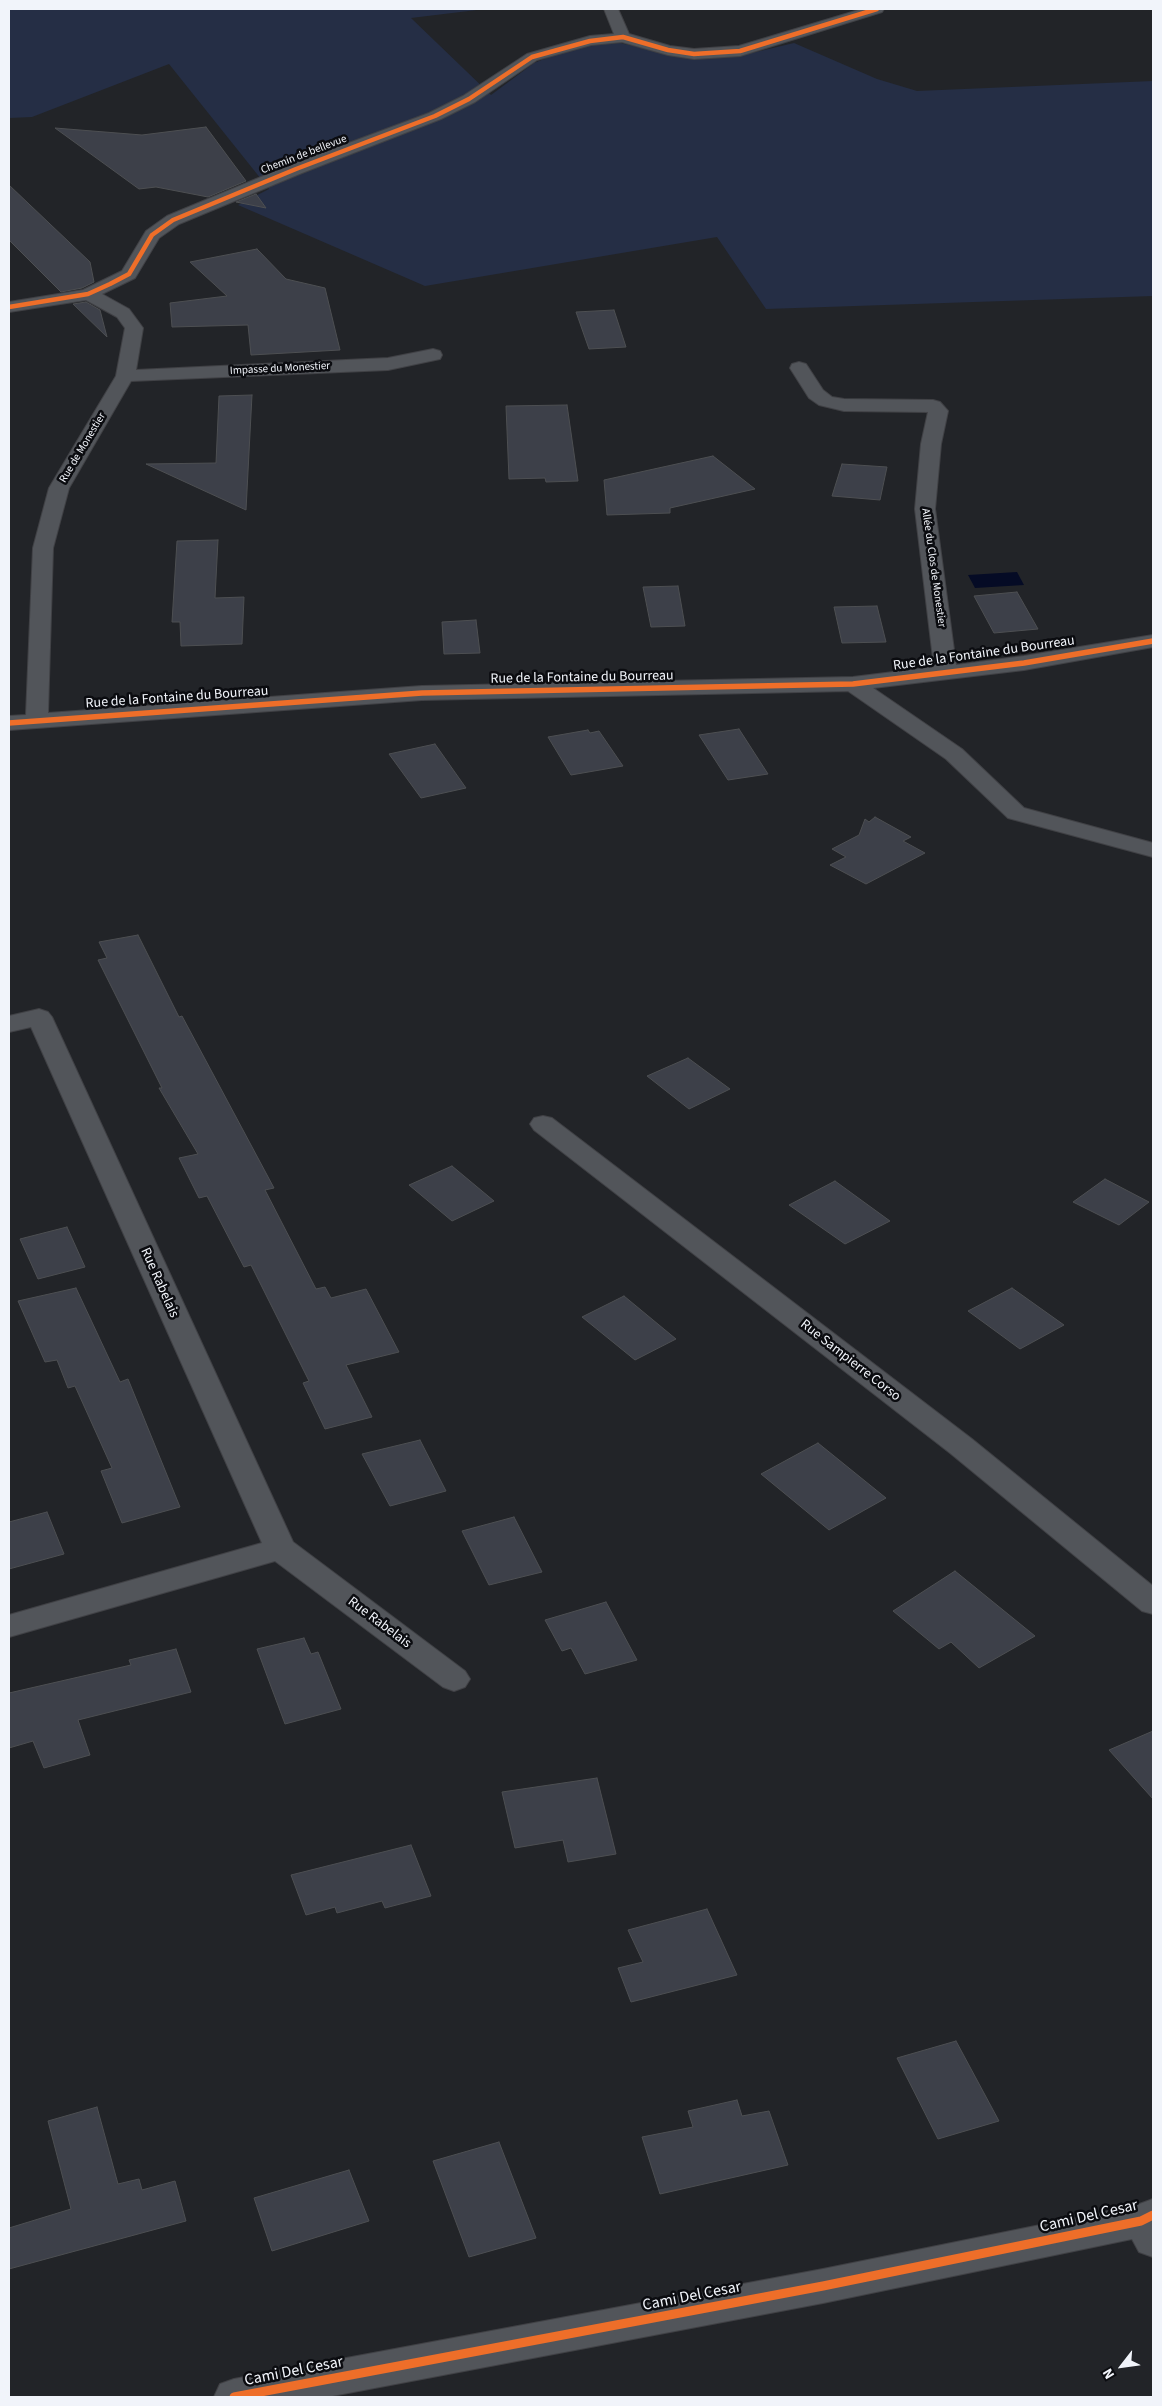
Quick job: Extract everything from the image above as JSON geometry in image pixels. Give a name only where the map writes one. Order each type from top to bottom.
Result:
[{"type":"street","points":[[611,9],[623,37],[668,50],[694,54],[733,52],[805,32],[876,9]]},
{"type":"street","name":"Chemin de bellevue","points":[[9,307],[88,294],[129,274],[152,235],[173,220],[296,169],[435,116],[469,99],[532,57],[590,41],[623,37]]},
{"type":"street","name":"Rue de Monestier","points":[[37,720],[43,548],[60,488],[126,376],[134,328],[123,313],[88,294]]},
{"type":"street","name":"Impasse du Monestier","points":[[126,376],[388,364],[433,355]]},
{"type":"street","name":"Allée du Clos de Monestier","points":[[799,368],[816,394],[826,401],[844,405],[933,406],[938,411],[931,444],[925,509],[946,673]]},
{"type":"street","name":"Rue de la Fontaine du Bourreau","points":[[9,723],[422,694],[853,684],[1024,663],[1153,640]]},
{"type":"street","points":[[853,684],[954,754],[1016,813],[1153,850]]},
{"type":"street","name":"Rue Rabelais","points":[[9,1024],[39,1017],[280,1549],[454,1679]]},
{"type":"street","name":"Rue Sampierre Corso","points":[[543,1124],[961,1446],[1153,1603]]},
{"type":"street","points":[[9,1626],[280,1549]]},
{"type":"street","name":"Cami Del Cesar","points":[[234,2397],[1149,2226]]},
{"type":"shaded area","points":[[9,9],[485,9],[411,18],[491,95],[534,63],[557,54],[590,45],[620,43],[670,54],[707,58],[739,56],[794,43],[877,79],[917,91],[1153,81],[1153,296],[766,309],[717,237],[425,286],[238,205],[269,189],[169,64],[32,117],[9,118]]},
{"type":"shaded area","points":[[1017,572],[1024,585],[975,588],[968,575]]},
{"type":"building","points":[[206,127],[246,181],[208,197],[156,187],[139,189],[55,128],[142,135]]},
{"type":"building","points":[[9,185],[90,262],[94,282],[82,288],[61,292],[9,240]]},
{"type":"building","points":[[256,194],[266,208],[236,202]]},
{"type":"building","points":[[257,249],[286,279],[325,288],[340,350],[251,355],[248,325],[172,327],[170,303],[227,296],[190,262]]},
{"type":"building","points":[[86,302],[100,310],[107,337],[73,304]]},
{"type":"building","points":[[614,310],[626,347],[589,349],[576,312]]},
{"type":"building","points":[[252,395],[246,510],[146,464],[216,463],[219,396]]},
{"type":"building","points":[[567,405],[578,481],[546,482],[545,478],[509,479],[506,406]]},
{"type":"building","points":[[713,456],[755,489],[670,508],[670,513],[607,515],[604,480]]},
{"type":"building","points":[[842,464],[887,467],[880,500],[832,496]]},
{"type":"building","points":[[218,540],[215,598],[244,597],[242,644],[181,646],[180,622],[172,622],[177,541]]},
{"type":"building","points":[[678,586],[685,626],[651,627],[643,587]]},
{"type":"building","points":[[1017,592],[1038,629],[994,633],[974,596]]},
{"type":"building","points":[[877,606],[886,642],[842,643],[834,607]]},
{"type":"building","points":[[476,620],[480,653],[444,654],[442,622]]},
{"type":"building","points":[[739,729],[768,774],[728,780],[699,735]]},
{"type":"building","points":[[588,730],[590,733],[599,731],[623,766],[571,775],[548,737]]},
{"type":"building","points":[[435,744],[466,788],[421,798],[389,754]]},
{"type":"building","points":[[875,817],[911,837],[903,841],[925,853],[866,884],[830,865],[846,857],[832,849],[859,835],[865,819],[869,822]]},
{"type":"building","points":[[138,935],[179,1017],[182,1016],[274,1188],[265,1190],[316,1289],[325,1287],[331,1298],[366,1289],[399,1352],[346,1365],[372,1417],[325,1429],[303,1383],[309,1381],[251,1265],[244,1267],[207,1196],[199,1198],[179,1158],[198,1154],[159,1088],[162,1088],[98,960],[107,958],[99,942]]},
{"type":"building","points":[[688,1058],[730,1089],[689,1109],[647,1076]]},
{"type":"building","points":[[452,1166],[494,1201],[452,1221],[409,1185]]},
{"type":"building","points":[[1105,1179],[1149,1202],[1119,1225],[1073,1202]]},
{"type":"building","points":[[835,1181],[890,1221],[845,1244],[789,1205]]},
{"type":"building","points":[[67,1227],[85,1267],[38,1279],[20,1239]]},
{"type":"building","points":[[76,1288],[120,1382],[128,1379],[180,1507],[122,1523],[101,1471],[112,1468],[75,1386],[68,1388],[57,1360],[45,1362],[18,1301]]},
{"type":"building","points":[[1012,1288],[1064,1325],[1020,1349],[968,1311]]},
{"type":"building","points":[[624,1296],[676,1339],[635,1360],[582,1317]]},
{"type":"building","points":[[420,1440],[446,1491],[390,1506],[362,1454]]},
{"type":"building","points":[[818,1443],[886,1498],[829,1530],[761,1474]]},
{"type":"building","points":[[47,1512],[64,1554],[9,1569],[9,1522]]},
{"type":"building","points":[[514,1517],[542,1572],[489,1585],[462,1531]]},
{"type":"building","points":[[955,1571],[1035,1636],[979,1668],[951,1642],[939,1649],[893,1611]]},
{"type":"building","points":[[606,1602],[637,1660],[585,1674],[571,1648],[562,1651],[545,1620]]},
{"type":"building","points":[[304,1638],[311,1654],[318,1652],[341,1709],[285,1724],[257,1649]]},
{"type":"building","points":[[176,1649],[191,1692],[78,1720],[90,1755],[44,1768],[33,1741],[9,1748],[9,1693],[131,1665],[129,1660]]},
{"type":"building","points":[[1153,1731],[1153,1799],[1109,1750]]},
{"type":"building","points":[[597,1778],[616,1854],[568,1862],[563,1840],[515,1848],[502,1792]]},
{"type":"building","points":[[411,1845],[431,1896],[385,1908],[382,1901],[337,1913],[335,1907],[306,1915],[291,1875]]},
{"type":"building","points":[[707,1909],[737,1975],[631,2002],[618,1968],[643,1962],[628,1930]]},
{"type":"building","points":[[956,2041],[999,2121],[938,2139],[897,2058]]},
{"type":"building","points":[[737,2100],[742,2116],[769,2111],[788,2165],[660,2194],[642,2137],[693,2127],[688,2111]]},
{"type":"building","points":[[97,2107],[118,2184],[139,2179],[142,2190],[175,2181],[186,2221],[9,2269],[9,2228],[71,2209],[48,2121]]},
{"type":"building","points":[[499,2142],[536,2238],[469,2257],[433,2161]]},
{"type":"building","points":[[349,2170],[369,2221],[272,2251],[254,2198]]},
{"type":"cycle path","points":[[9,307],[88,294],[110,284],[129,274],[152,235],[173,220],[296,169],[435,116],[469,99],[532,57],[590,41],[623,37],[668,50],[694,54],[740,51],[877,9]]},
{"type":"cycle path","points":[[9,723],[422,693],[853,684],[1024,663],[1153,641]]},
{"type":"cycle path","points":[[234,2397],[823,2286],[1141,2221],[1153,2215]]}]
